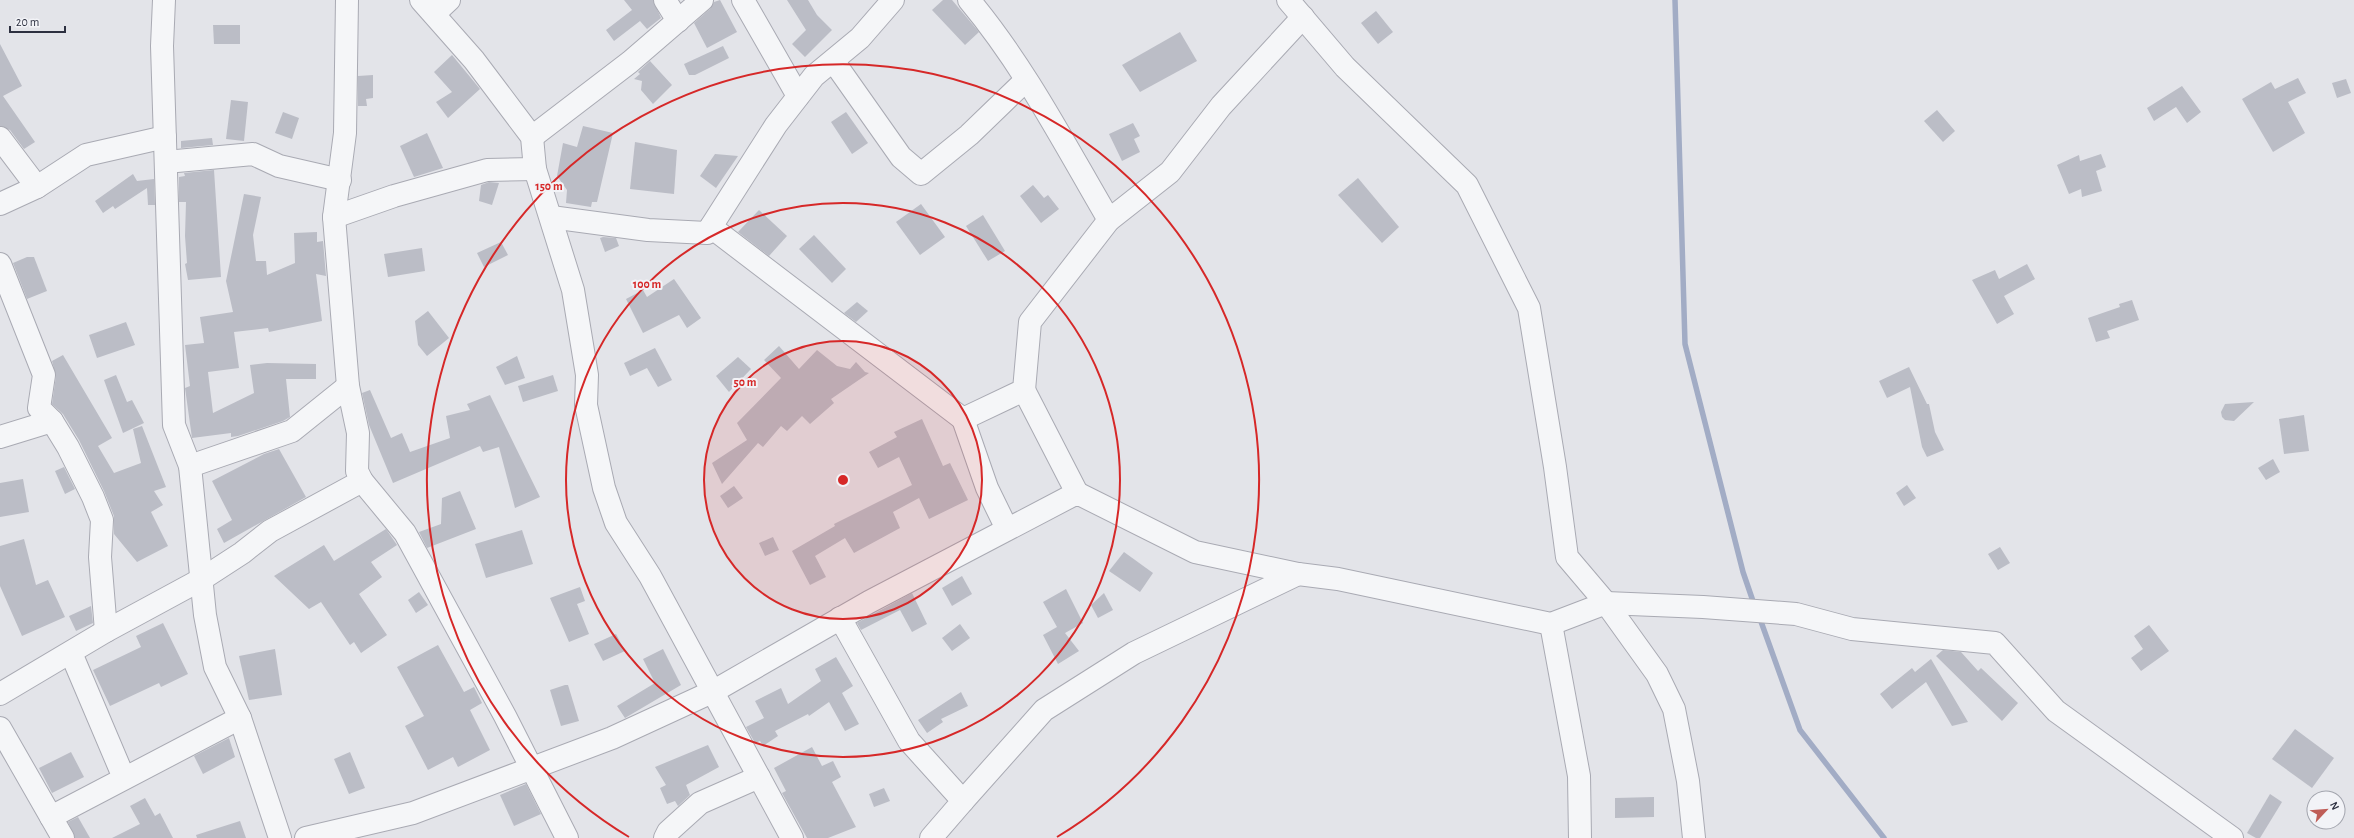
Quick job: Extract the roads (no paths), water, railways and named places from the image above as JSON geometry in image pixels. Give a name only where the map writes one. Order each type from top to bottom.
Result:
[{"type":"street","points":[[164,0],[162,46],[164,137],[174,425],[190,466],[205,615],[214,667],[240,718],[280,838]]},
{"type":"street","points":[[347,0],[345,133],[334,217],[348,386],[358,433],[357,471],[362,481],[405,533],[532,768],[567,838]]},
{"type":"street","points":[[665,0],[678,21]]},
{"type":"street","points":[[532,137],[630,62],[702,0]]},
{"type":"street","points":[[743,0],[798,96]]},
{"type":"street","points":[[550,217],[648,230],[707,233],[776,125],[798,96],[814,76],[834,62],[860,38],[893,0]]},
{"type":"street","points":[[969,0],[993,29],[1026,80],[1109,220]]},
{"type":"street","points":[[1288,0],[1345,67],[1467,185],[1529,308],[1555,467],[1567,557],[1606,603],[1657,674],[1674,709],[1688,781],[1694,838]]},
{"type":"street","points":[[435,5],[532,137],[535,169],[573,290],[587,375],[586,405],[606,495],[616,523],[650,576],[714,691],[792,838]]},
{"type":"street","points":[[1303,17],[1221,106],[1170,172],[1109,220],[1030,322],[1024,390],[1077,493],[1196,552],[1298,574],[1338,579],[1551,624],[1606,603],[1703,607],[1796,614],[1852,629],[1995,643],[2056,711],[2232,838]]},
{"type":"street","points":[[834,62],[901,157],[921,174],[969,135],[1026,80]]},
{"type":"street","points":[[0,204],[37,186],[86,155],[164,137]]},
{"type":"street","points":[[0,138],[37,186]]},
{"type":"street","points":[[166,162],[253,154],[279,166],[340,180]]},
{"type":"street","points":[[334,217],[394,196],[487,170],[535,169]]},
{"type":"street","points":[[711,227],[963,419],[987,488],[1007,529]]},
{"type":"street","points":[[0,264],[44,374],[39,408],[52,421],[93,497],[102,520],[100,557],[106,631]]},
{"type":"street","points":[[190,466],[292,431],[348,386]]},
{"type":"street","points":[[963,419],[1024,390]]},
{"type":"street","points":[[0,438],[52,421]]},
{"type":"street","points":[[0,694],[106,631],[202,579],[242,553],[270,531],[362,481]]},
{"type":"street","points":[[306,838],[413,812],[612,738],[714,691],[840,618],[1077,493]]},
{"type":"street","points":[[931,838],[1044,710],[1134,653],[1298,574]]},
{"type":"street","points":[[840,618],[909,741],[963,801]]},
{"type":"street","points":[[1551,624],[1579,776],[1580,838]]},
{"type":"street","points":[[71,653],[124,778]]},
{"type":"street","points":[[51,817],[240,718]]},
{"type":"street","points":[[1,736],[63,838]]},
{"type":"street","points":[[665,838],[668,832],[700,803],[759,778]]},
{"type":"waterway","points":[[1675,0],[1685,344],[1743,572],[1755,607]]},
{"type":"waterway","points":[[1759,616],[1800,730],[1884,838]]}]
